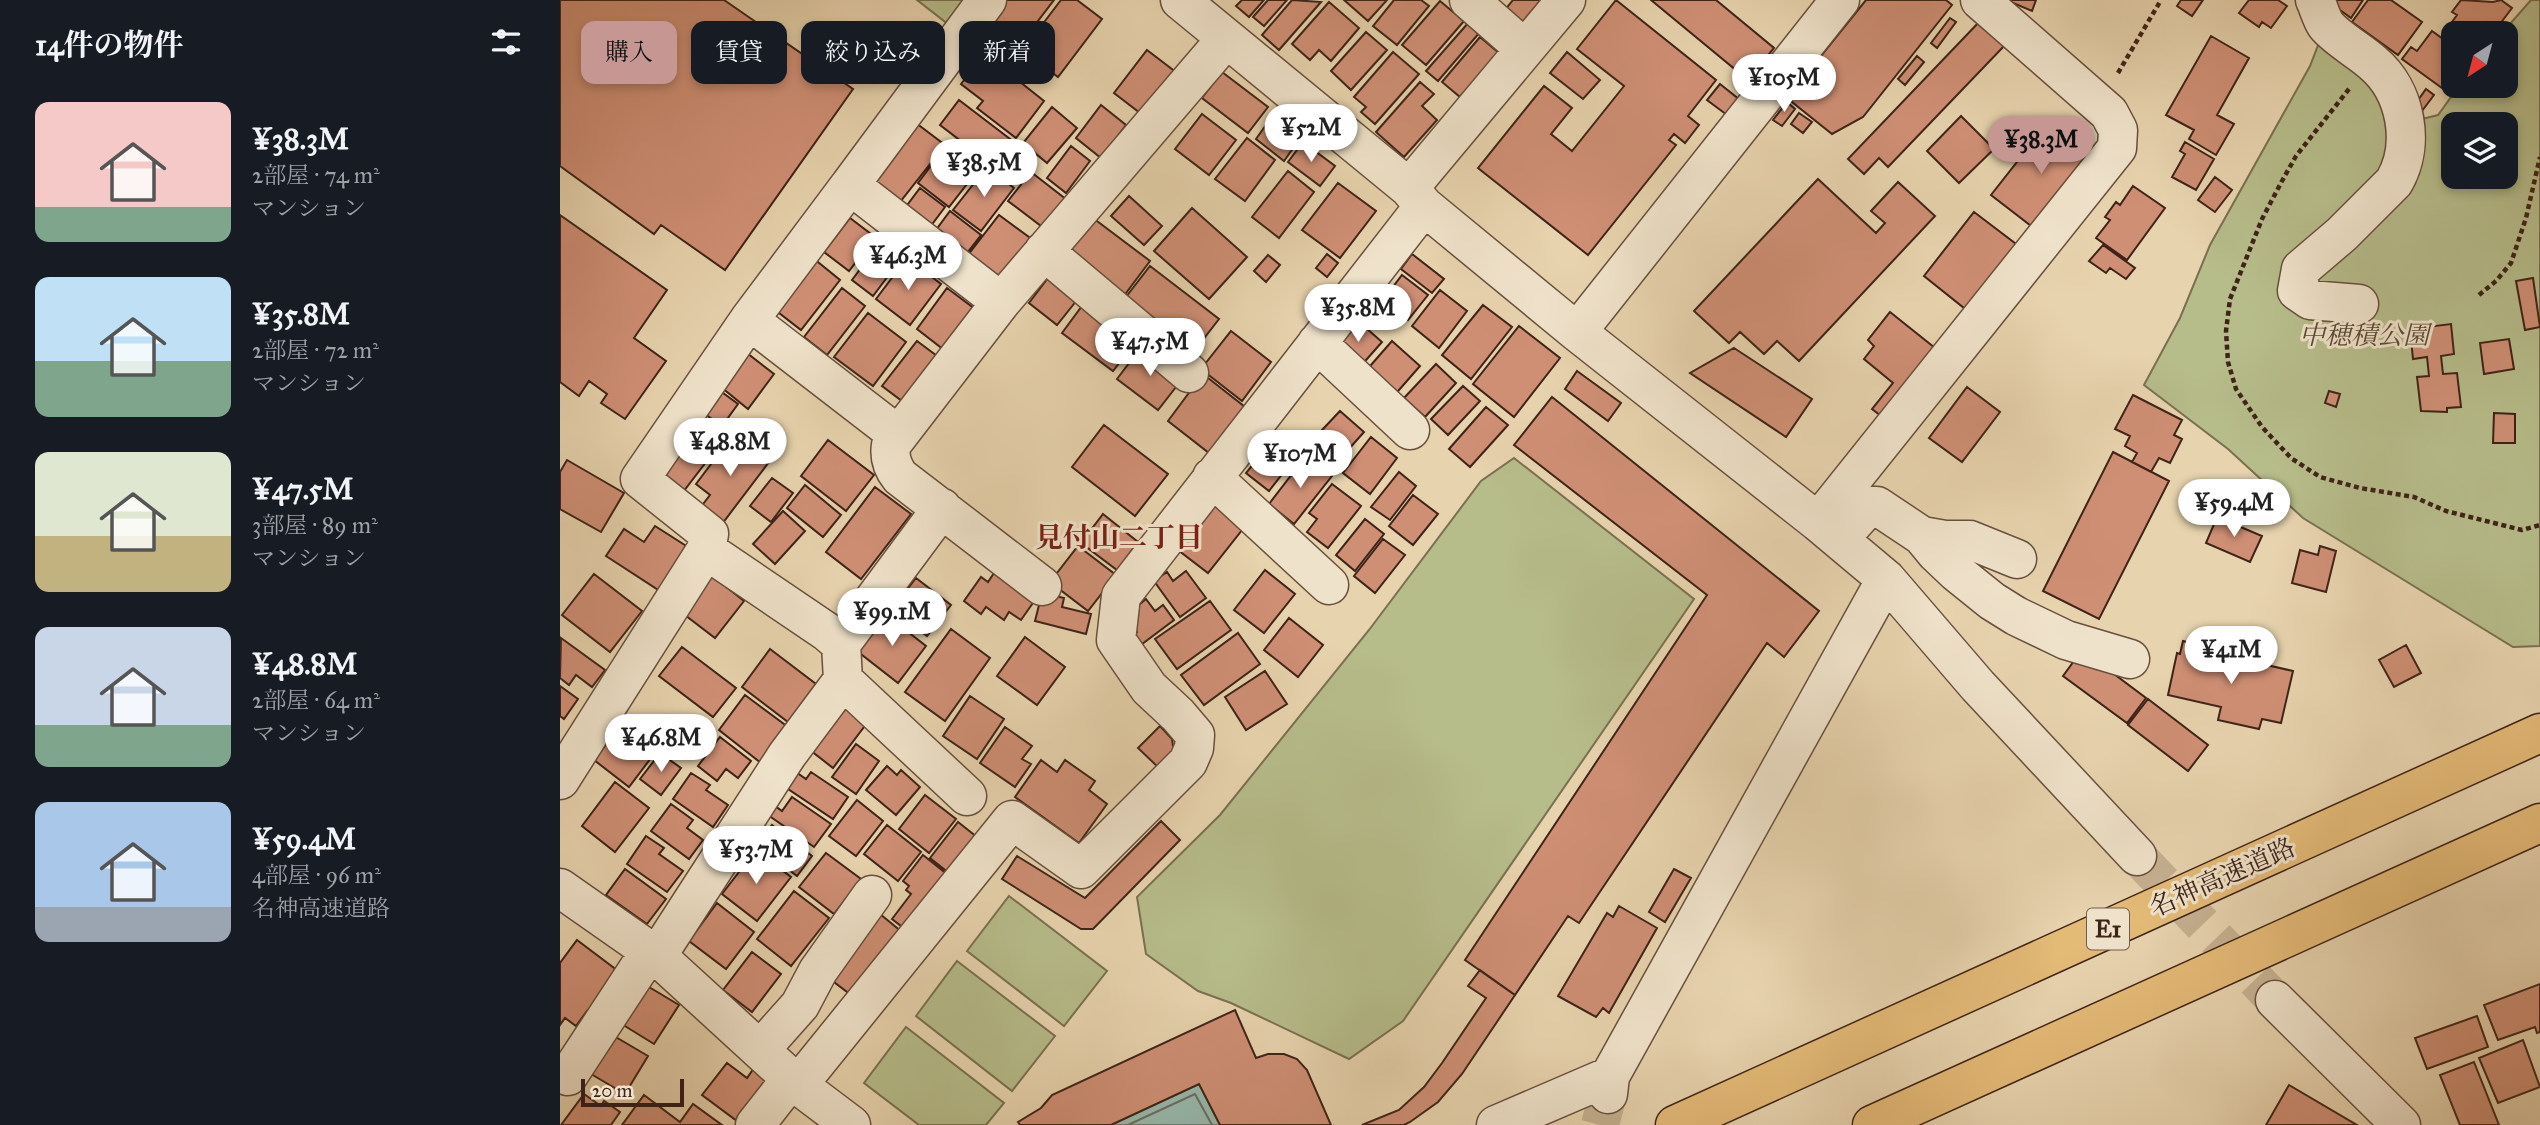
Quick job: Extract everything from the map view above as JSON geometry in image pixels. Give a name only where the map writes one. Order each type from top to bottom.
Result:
[{"type":"highway","name":"名神高速道路","points":[[1675,1125],[2540,733]]},
{"type":"highway","points":[[1872,1125],[2540,823]]},
{"type":"street","points":[[967,796],[842,662],[827,632],[708,542],[640,479],[749,320],[987,0]]},
{"type":"street","points":[[1180,0],[1577,332],[1886,579],[1978,686],[2137,856]]},
{"type":"street","points":[[1469,0],[1525,49]]},
{"type":"street","points":[[755,1125],[795,1082],[1012,821],[1081,869],[1188,762],[1194,748],[1195,735],[1149,688],[1116,640],[1121,596],[1317,343],[1417,197],[1525,49],[1566,0]]},
{"type":"street","points":[[1577,332],[1840,0]]},
{"type":"street","points":[[1828,531],[2116,148],[2118,130],[2109,113],[1980,0]]},
{"type":"street","points":[[2315,0],[2326,25],[2371,60],[2392,86],[2401,107],[2405,128],[2403,162],[2394,182],[2342,234],[2301,269],[2297,291],[2311,300],[2359,303]]},
{"type":"street","points":[[1042,586],[900,477],[890,453],[891,444],[1001,302],[1226,39]]},
{"type":"street","points":[[850,185],[1001,302]]},
{"type":"street","points":[[1044,251],[1189,373]]},
{"type":"street","points":[[749,320],[898,435]]},
{"type":"street","points":[[1317,343],[1410,430]]},
{"type":"street","points":[[1212,477],[1329,585]]},
{"type":"street","points":[[1828,531],[1869,506],[1877,506],[1922,536],[1956,572],[2016,616],[2066,640],[2130,659]]},
{"type":"street","points":[[568,1076],[787,755],[842,662],[942,508]]},
{"type":"street","points":[[1922,536],[1969,541],[2017,559]]},
{"type":"street","points":[[560,780],[708,542]]},
{"type":"street","points":[[1496,1125],[1609,1085],[1886,579]]},
{"type":"street","points":[[560,888],[653,954],[795,1082],[851,1125]]},
{"type":"street","points":[[760,1050],[800,1005],[818,971],[872,895]]},
{"type":"street","points":[[2275,1000],[2401,1125]]},
{"type":"path","points":[[2099,104],[2161,0]]},
{"type":"path","points":[[2371,60],[2297,156],[2262,219],[2245,260],[2230,299],[2226,331],[2228,362],[2236,389],[2262,427],[2291,458],[2320,477],[2360,488],[2414,496],[2446,510],[2522,530],[2540,525]]},
{"type":"path","points":[[2479,295],[2497,281],[2511,263],[2526,218],[2540,157]]},
{"type":"green space","points":[[917,0],[973,0],[953,28]]},
{"type":"green space","name":"中穂積公園","points":[[2531,0],[2540,0],[2540,646],[2513,647],[2303,518],[2228,449],[2144,385],[2180,318],[2210,245],[2310,66],[2322,35],[2418,120],[2438,115],[2450,98],[2518,98],[2518,21],[2513,21]]},
{"type":"green space","points":[[1514,458],[1694,599],[1403,1021],[1349,1059],[1231,1003],[1198,991],[1146,954],[1137,897],[1220,815],[1369,630],[1481,481]]},
{"type":"green space","points":[[1009,896],[1107,971],[1064,1026],[967,951]]},
{"type":"green space","points":[[957,961],[1055,1036],[1012,1091],[916,1016]]},
{"type":"green space","points":[[906,1027],[1004,1103],[986,1125],[919,1125],[864,1083]]},
{"type":"water","points":[[1199,1084],[1220,1125],[1111,1125]]},
{"type":"building","points":[[560,0],[724,0],[754,21],[691,21],[691,84],[787,84],[787,43],[801,53],[801,84],[846,84],[853,89],[725,270],[661,225],[654,234],[560,166]]},
{"type":"building","points":[[1004,0],[1054,0],[1038,21],[989,19]]},
{"type":"building","points":[[1061,0],[1077,0],[1102,19],[1058,77],[1055,75],[1055,21],[1045,21]]},
{"type":"building","points":[[1242,0],[1264,0],[1249,17],[1236,6]]},
{"type":"building","points":[[1268,0],[1287,0],[1264,26],[1253,17]]},
{"type":"building","points":[[1292,0],[1321,2],[1279,50],[1262,35]]},
{"type":"building","points":[[1344,0],[1387,0],[1368,21]]},
{"type":"building","points":[[1394,0],[1421,0],[1429,6],[1397,45],[1373,26]]},
{"type":"building","points":[[1513,0],[1541,0],[1521,24],[1505,10]]},
{"type":"building","points":[[1616,0],[1716,80],[1688,116],[1699,125],[1685,143],[1674,134],[1669,140],[1676,145],[1588,255],[1478,168],[1544,86],[1572,108],[1551,134],[1572,151],[1624,86],[1577,49]]},
{"type":"building","points":[[1651,0],[1716,0],[1774,48],[1748,80]]},
{"type":"building","points":[[1866,0],[1946,0],[1952,5],[1863,117],[1832,134],[1787,98]]},
{"type":"building","points":[[2006,0],[2036,0],[2032,11]]},
{"type":"building","points":[[2181,0],[2203,0],[2192,16],[2177,6]]},
{"type":"building","points":[[2249,0],[2278,0],[2287,6],[2271,28],[2262,22],[2259,27],[2239,13]]},
{"type":"building","points":[[2363,0],[2351,18],[2329,2]]},
{"type":"building","points":[[2368,0],[2391,0],[2422,22],[2398,55],[2352,22]]},
{"type":"building","points":[[2461,0],[2501,0],[2512,8],[2502,21],[2453,21],[2457,15],[2452,12]]},
{"type":"building","points":[[1440,1],[1464,21],[1426,65],[1402,45]]},
{"type":"building","points":[[1329,2],[1359,28],[1331,61],[1319,50],[1310,60],[1292,44]]},
{"type":"building","points":[[1950,18],[1956,22],[1937,48],[1931,43]]},
{"type":"building","points":[[1981,20],[2006,44],[1888,167],[1879,158],[1864,174],[1848,159]]},
{"type":"building","points":[[1469,22],[1480,32],[1438,81],[1426,71]]},
{"type":"building","points":[[2432,31],[2441,38],[2441,87],[2402,59],[2411,47],[2417,51]]},
{"type":"building","points":[[1366,32],[1387,50],[1351,90],[1331,71]]},
{"type":"building","points":[[2211,36],[2249,58],[2217,115],[2234,124],[2216,155],[2189,139],[2194,130],[2166,115]]},
{"type":"building","points":[[1480,37],[1499,53],[1460,97],[1442,82]]},
{"type":"building","points":[[1147,50],[1177,73],[1144,116],[1114,93]]},
{"type":"building","points":[[1393,52],[1419,74],[1375,124],[1361,112],[1366,107],[1354,97]]},
{"type":"building","points":[[1567,52],[1600,80],[1583,99],[1550,73]]},
{"type":"building","points":[[1917,56],[1924,62],[1905,85],[1898,79]]},
{"type":"building","points":[[1222,72],[1268,107],[1248,133],[1202,98]]},
{"type":"building","points":[[1420,82],[1434,94],[1422,106],[1437,120],[1404,157],[1376,132]]},
{"type":"building","points":[[961,84],[1023,84],[1044,101],[1016,138],[977,108],[983,101]]},
{"type":"building","points":[[1720,84],[1740,100],[1727,115],[1707,100]]},
{"type":"building","points":[[2426,89],[2434,95],[2422,111],[2414,106]]},
{"type":"building","points":[[959,100],[1010,139],[991,164],[940,125]]},
{"type":"building","points":[[1787,102],[1795,109],[1782,126],[1773,120]]},
{"type":"building","points":[[1101,105],[1126,125],[1101,158],[1076,138]]},
{"type":"building","points":[[1052,107],[1077,128],[1047,163],[1023,143]]},
{"type":"building","points":[[1799,113],[1812,122],[1803,133],[1791,124]]},
{"type":"building","points":[[1202,114],[1236,140],[1209,175],[1175,149]]},
{"type":"building","points":[[1961,116],[1994,149],[1959,183],[1927,151]]},
{"type":"building","points":[[1271,118],[1299,140],[1284,161],[1256,139]]},
{"type":"building","points":[[916,123],[945,145],[900,202],[872,180]]},
{"type":"building","points":[[2047,124],[2091,158],[2035,229],[1991,195]]},
{"type":"building","points":[[1247,138],[1275,160],[1245,201],[1215,179]]},
{"type":"building","points":[[1303,142],[1335,166],[1320,186],[1288,162]]},
{"type":"building","points":[[2185,142],[2214,159],[2196,190],[2172,177],[2185,154],[2180,151]]},
{"type":"building","points":[[946,146],[978,170],[949,207],[918,183]]},
{"type":"building","points":[[1071,146],[1090,161],[1066,193],[1047,178]]},
{"type":"building","points":[[987,167],[1014,188],[981,231],[953,210]]},
{"type":"building","points":[[1288,171],[1314,192],[1279,238],[1252,217]]},
{"type":"building","points":[[1031,172],[1067,200],[1045,229],[1008,201]]},
{"type":"building","points":[[2215,177],[2232,190],[2215,212],[2198,200]]},
{"type":"building","points":[[1818,179],[1876,233],[1885,223],[1871,211],[1898,182],[1935,216],[1799,361],[1777,341],[1764,354],[1740,332],[1729,343],[1694,311]]},
{"type":"building","points":[[1338,183],[1376,211],[1340,258],[1302,230]]},
{"type":"building","points":[[2133,186],[2165,208],[2127,260],[2096,238],[2110,220],[2105,217],[2116,202],[2120,205]]},
{"type":"building","points":[[920,188],[945,207],[927,231],[902,212]]},
{"type":"building","points":[[1129,196],[1162,226],[1144,245],[1111,216]]},
{"type":"building","points":[[1192,208],[1247,257],[1209,299],[1154,251]]},
{"type":"building","points":[[950,211],[981,235],[964,257],[933,234]]},
{"type":"building","points":[[1974,212],[2020,247],[1969,312],[1924,276]]},
{"type":"building","points":[[560,215],[667,290],[634,338],[666,361],[625,419],[601,403],[607,394],[589,381],[579,396],[560,382]]},
{"type":"building","points":[[999,215],[1033,240],[1002,281],[968,255]]},
{"type":"building","points":[[1089,215],[1150,261],[1120,301],[1058,254]]},
{"type":"building","points":[[850,218],[875,237],[849,271],[824,252]]},
{"type":"building","points":[[2103,245],[2135,268],[2126,279],[2110,268],[2106,273],[2089,261]]},
{"type":"building","points":[[876,248],[897,264],[873,296],[852,280]]},
{"type":"building","points":[[1327,254],[1338,263],[1327,277],[1316,268]]},
{"type":"building","points":[[1412,254],[1444,279],[1432,293],[1401,269]]},
{"type":"building","points":[[1268,255],[1280,265],[1266,282],[1254,271]]},
{"type":"building","points":[[813,258],[840,280],[801,330],[774,309]]},
{"type":"building","points":[[907,258],[941,284],[910,325],[876,299]]},
{"type":"building","points":[[1150,266],[1219,319],[1188,359],[1119,306]]},
{"type":"building","points":[[1402,275],[1428,295],[1408,320],[1383,300]]},
{"type":"building","points":[[1048,278],[1077,300],[1057,325],[1029,303]]},
{"type":"building","points":[[2533,278],[2540,327],[2525,330],[2516,281]]},
{"type":"building","points":[[842,288],[865,306],[827,355],[804,337]]},
{"type":"building","points":[[947,288],[979,312],[948,353],[917,329]]},
{"type":"building","points":[[1440,290],[1467,311],[1439,348],[1412,326]]},
{"type":"building","points":[[1483,305],[1512,327],[1471,379],[1442,355]]},
{"type":"building","points":[[1082,306],[1133,345],[1113,371],[1062,333]]},
{"type":"building","points":[[1890,312],[1935,348],[1889,422],[1872,409],[1893,383],[1864,359],[1874,346],[1868,340]]},
{"type":"building","points":[[868,313],[906,342],[873,386],[834,357]]},
{"type":"building","points":[[1357,320],[1382,342],[1359,368],[1334,346]]},
{"type":"building","points":[[2451,324],[2454,354],[2441,356],[2443,374],[2457,373],[2461,407],[2447,408],[2447,412],[2421,411],[2417,377],[2429,376],[2427,357],[2413,359],[2410,329]]},
{"type":"building","points":[[1519,326],[1560,358],[1514,417],[1473,384]]},
{"type":"building","points":[[1231,331],[1271,362],[1242,401],[1201,369]]},
{"type":"building","points":[[2509,339],[2514,369],[2484,374],[2480,343]]},
{"type":"building","points":[[917,341],[945,362],[910,407],[882,386]]},
{"type":"building","points":[[1392,341],[1420,366],[1392,398],[1364,373]]},
{"type":"building","points":[[1142,346],[1183,378],[1158,410],[1117,379]]},
{"type":"building","points":[[1734,348],[1812,399],[1786,437],[1690,373]]},
{"type":"building","points":[[747,353],[774,374],[748,409],[721,387]]},
{"type":"building","points":[[1436,364],[1456,383],[1425,417],[1404,398]]},
{"type":"building","points":[[1577,371],[1621,403],[1608,421],[1565,389]]},
{"type":"building","points":[[1203,374],[1245,407],[1209,453],[1168,421]]},
{"type":"building","points":[[1463,386],[1480,401],[1448,435],[1431,419]]},
{"type":"building","points":[[1967,387],[2000,412],[1962,462],[1929,438]]},
{"type":"building","points":[[719,390],[738,404],[722,426],[702,412]]},
{"type":"building","points":[[2329,391],[2340,394],[2336,407],[2325,403]]},
{"type":"building","points":[[2133,395],[2182,420],[2174,435],[2182,439],[2170,463],[2159,458],[2151,472],[2132,462],[2137,453],[2125,446],[2130,436],[2115,429]]},
{"type":"building","points":[[1552,397],[1819,611],[1784,657],[1767,643],[1579,923],[1568,916],[1515,995],[1465,960],[1707,595],[1514,445]]},
{"type":"building","points":[[1486,407],[1508,425],[1470,467],[1449,449]]},
{"type":"building","points":[[1340,411],[1364,432],[1331,469],[1306,447]]},
{"type":"building","points":[[2494,413],[2515,414],[2515,443],[2493,443]]},
{"type":"building","points":[[697,419],[723,440],[683,492],[657,472]]},
{"type":"building","points":[[1104,425],[1168,474],[1135,516],[1072,467]]},
{"type":"building","points":[[1280,431],[1302,449],[1269,491],[1246,473]]},
{"type":"building","points":[[733,435],[769,462],[722,524],[700,508],[710,495],[696,484]]},
{"type":"building","points":[[1371,437],[1397,458],[1370,494],[1343,473]]},
{"type":"building","points":[[828,440],[874,475],[846,511],[801,476]]},
{"type":"building","points":[[2113,452],[2169,481],[2099,619],[2043,591]]},
{"type":"building","points":[[1306,456],[1332,476],[1294,524],[1269,504]]},
{"type":"building","points":[[567,460],[624,493],[601,532],[560,509],[560,472]]},
{"type":"building","points":[[1399,472],[1416,486],[1390,520],[1371,507]]},
{"type":"building","points":[[772,478],[793,493],[771,522],[750,506]]},
{"type":"building","points":[[1332,484],[1361,506],[1328,548],[1307,532],[1317,519],[1309,513]]},
{"type":"building","points":[[805,485],[841,515],[823,537],[787,508]]},
{"type":"building","points":[[875,487],[911,514],[861,579],[826,552]]},
{"type":"building","points":[[1413,495],[1438,514],[1413,545],[1389,526]]},
{"type":"building","points":[[1216,502],[1246,525],[1208,573],[1178,550]]},
{"type":"building","points":[[783,511],[805,531],[775,564],[753,544]]},
{"type":"building","points":[[1103,514],[1138,542],[1117,570],[1081,543]]},
{"type":"building","points":[[2217,517],[2262,536],[2250,562],[2206,543]]},
{"type":"building","points":[[1365,519],[1384,534],[1355,571],[1336,555]]},
{"type":"building","points":[[655,526],[691,549],[663,593],[606,556],[624,529],[644,542]]},
{"type":"building","points":[[1383,539],[1405,555],[1375,593],[1354,576]]},
{"type":"building","points":[[1078,546],[1116,575],[1088,611],[1050,582]]},
{"type":"building","points":[[2320,546],[2336,551],[2326,592],[2292,583],[2300,550],[2318,555]]},
{"type":"building","points":[[996,570],[1035,600],[1021,620],[1009,612],[1004,620],[986,607],[981,614],[964,601],[981,577],[988,582]]},
{"type":"building","points":[[1265,570],[1295,594],[1264,633],[1234,610]]},
{"type":"building","points":[[1186,571],[1206,598],[1180,617],[1154,581],[1167,572],[1173,581]]},
{"type":"building","points":[[594,574],[642,611],[610,652],[562,615]]},
{"type":"building","points":[[710,574],[744,601],[715,638],[681,612]]},
{"type":"building","points":[[916,578],[951,605],[927,636],[892,609]]},
{"type":"building","points":[[1042,593],[1064,598],[1062,607],[1091,614],[1086,634],[1035,621]]},
{"type":"building","points":[[1146,599],[1155,611],[1163,605],[1174,620],[1142,644],[1134,634],[1137,632],[1129,613]]},
{"type":"building","points":[[1210,601],[1231,630],[1177,669],[1155,639]]},
{"type":"building","points":[[885,614],[926,646],[898,683],[857,651]]},
{"type":"building","points":[[1289,618],[1323,645],[1298,677],[1264,650]]},
{"type":"building","points":[[951,629],[990,658],[945,721],[905,692]]},
{"type":"building","points":[[1238,633],[1260,664],[1204,705],[1181,675]]},
{"type":"building","points":[[1025,637],[1065,667],[1037,705],[997,676]]},
{"type":"building","points":[[561,638],[605,670],[592,687],[576,675],[569,685],[560,678]]},
{"type":"building","points":[[2183,641],[2209,647],[2207,659],[2222,662],[2223,655],[2293,671],[2281,723],[2262,719],[2259,729],[2218,720],[2221,707],[2168,695],[2177,653],[2180,654]]},
{"type":"building","points":[[2406,645],[2421,673],[2394,687],[2379,660]]},
{"type":"building","points":[[682,647],[736,688],[713,717],[659,676]]},
{"type":"building","points":[[770,649],[816,684],[788,722],[742,687]]},
{"type":"building","points":[[2082,650],[2146,698],[2127,723],[2063,676]]},
{"type":"building","points":[[1265,671],[1287,704],[1246,730],[1225,697]]},
{"type":"building","points":[[560,686],[578,699],[564,719],[560,716]]},
{"type":"building","points":[[745,695],[788,727],[761,763],[719,730]]},
{"type":"building","points":[[970,696],[1004,719],[977,759],[943,736]]},
{"type":"building","points":[[2148,699],[2208,745],[2188,771],[2128,725]]},
{"type":"building","points":[[843,706],[867,723],[833,768],[810,750]]},
{"type":"building","points":[[1160,726],[1172,739],[1174,753],[1159,768],[1138,748]]},
{"type":"building","points":[[1005,727],[1032,746],[1022,759],[1031,764],[1015,787],[980,763]]},
{"type":"building","points":[[616,731],[651,758],[629,787],[594,760]]},
{"type":"building","points":[[696,732],[706,739],[697,751],[688,745]]},
{"type":"building","points":[[720,737],[751,761],[738,778],[726,769],[717,781],[698,766]]},
{"type":"building","points":[[856,744],[879,761],[856,794],[832,777]]},
{"type":"building","points":[[660,753],[681,768],[661,795],[640,779]]},
{"type":"building","points":[[1041,760],[1057,772],[1065,760],[1095,781],[1089,790],[1107,804],[1079,843],[1015,797]]},
{"type":"building","points":[[887,766],[897,775],[901,770],[920,787],[896,815],[866,790]]},
{"type":"building","points":[[793,770],[806,779],[811,772],[848,797],[833,819],[782,785]]},
{"type":"building","points":[[691,773],[710,785],[706,790],[728,805],[713,827],[673,799]]},
{"type":"building","points":[[615,782],[649,808],[615,852],[582,826]]},
{"type":"building","points":[[925,795],[956,819],[929,853],[899,829]]},
{"type":"building","points":[[792,797],[831,824],[814,847],[765,813],[771,803],[782,811]]},
{"type":"building","points":[[857,800],[883,821],[856,856],[829,836]]},
{"type":"building","points":[[671,804],[693,820],[687,828],[703,840],[689,859],[651,831]]},
{"type":"building","points":[[1161,821],[1180,840],[1093,929],[1081,929],[1002,879],[1017,856],[1085,898]]},
{"type":"building","points":[[958,822],[982,841],[954,877],[930,858]]},
{"type":"building","points":[[772,825],[812,856],[797,876],[757,845]]},
{"type":"building","points":[[887,825],[921,852],[898,881],[864,854]]},
{"type":"building","points":[[646,836],[664,848],[659,854],[683,871],[667,892],[627,864]]},
{"type":"building","points":[[756,850],[791,877],[757,921],[722,894]]},
{"type":"building","points":[[826,853],[861,879],[834,914],[799,887]]},
{"type":"building","points":[[923,855],[953,879],[910,933],[892,919],[911,894],[906,890],[909,886],[903,881]]},
{"type":"building","points":[[625,869],[666,899],[647,924],[606,895]]},
{"type":"building","points":[[1674,869],[1691,878],[1665,922],[1649,912]]},
{"type":"building","points":[[794,891],[829,918],[791,966],[757,939]]},
{"type":"building","points":[[717,903],[754,932],[726,969],[689,941]]},
{"type":"building","points":[[1619,906],[1657,928],[1609,1013],[1603,1008],[1596,1017],[1558,996],[1607,913],[1613,917]]},
{"type":"building","points":[[880,914],[908,937],[859,1001],[830,979]]},
{"type":"building","points":[[577,940],[622,974],[592,1015],[587,1011],[576,1026],[565,1018],[560,1025],[560,963]]},
{"type":"building","points":[[752,952],[781,974],[752,1012],[723,990]]},
{"type":"building","points":[[1480,970],[1515,995],[1462,1074],[1438,1102],[1410,1122],[1404,1125],[1362,1125],[1399,1110],[1424,1087],[1486,998],[1468,986]]},
{"type":"building","points":[[644,984],[679,1005],[654,1044],[620,1023]]},
{"type":"building","points":[[2540,984],[2540,1032],[2537,1033],[2535,1027],[2498,1040],[2484,1005]]},
{"type":"building","points":[[1235,1010],[1256,1058],[1268,1054],[1284,1054],[1297,1059],[1307,1070],[1331,1125],[1220,1125],[1199,1084],[1111,1125],[1020,1125],[1018,1122],[1041,1108],[1052,1095]]},
{"type":"building","points":[[2477,1016],[2488,1047],[2427,1069],[2415,1038]]},
{"type":"building","points":[[614,1036],[648,1056],[625,1094],[591,1074]]},
{"type":"building","points":[[2523,1040],[2540,1087],[2498,1103],[2479,1058]]},
{"type":"building","points":[[2474,1062],[2499,1125],[2460,1125],[2440,1075]]},
{"type":"building","points":[[727,1063],[747,1078],[754,1068],[768,1079],[737,1121],[702,1095]]},
{"type":"building","points":[[2289,1085],[2357,1125],[2266,1125]]},
{"type":"building","points":[[584,1094],[601,1106],[604,1101],[620,1112],[611,1125],[561,1125]]},
{"type":"building","points":[[644,1095],[680,1122],[693,1104],[722,1125],[622,1125]]},
{"type":"tunnel","points":[[2137,856],[2275,1000]]},
{"type":"tunnel","points":[[1600,1125],[1608,1094]]},
{"type":"district","name":"見付山二丁目","points":[[1119,537]]}]
